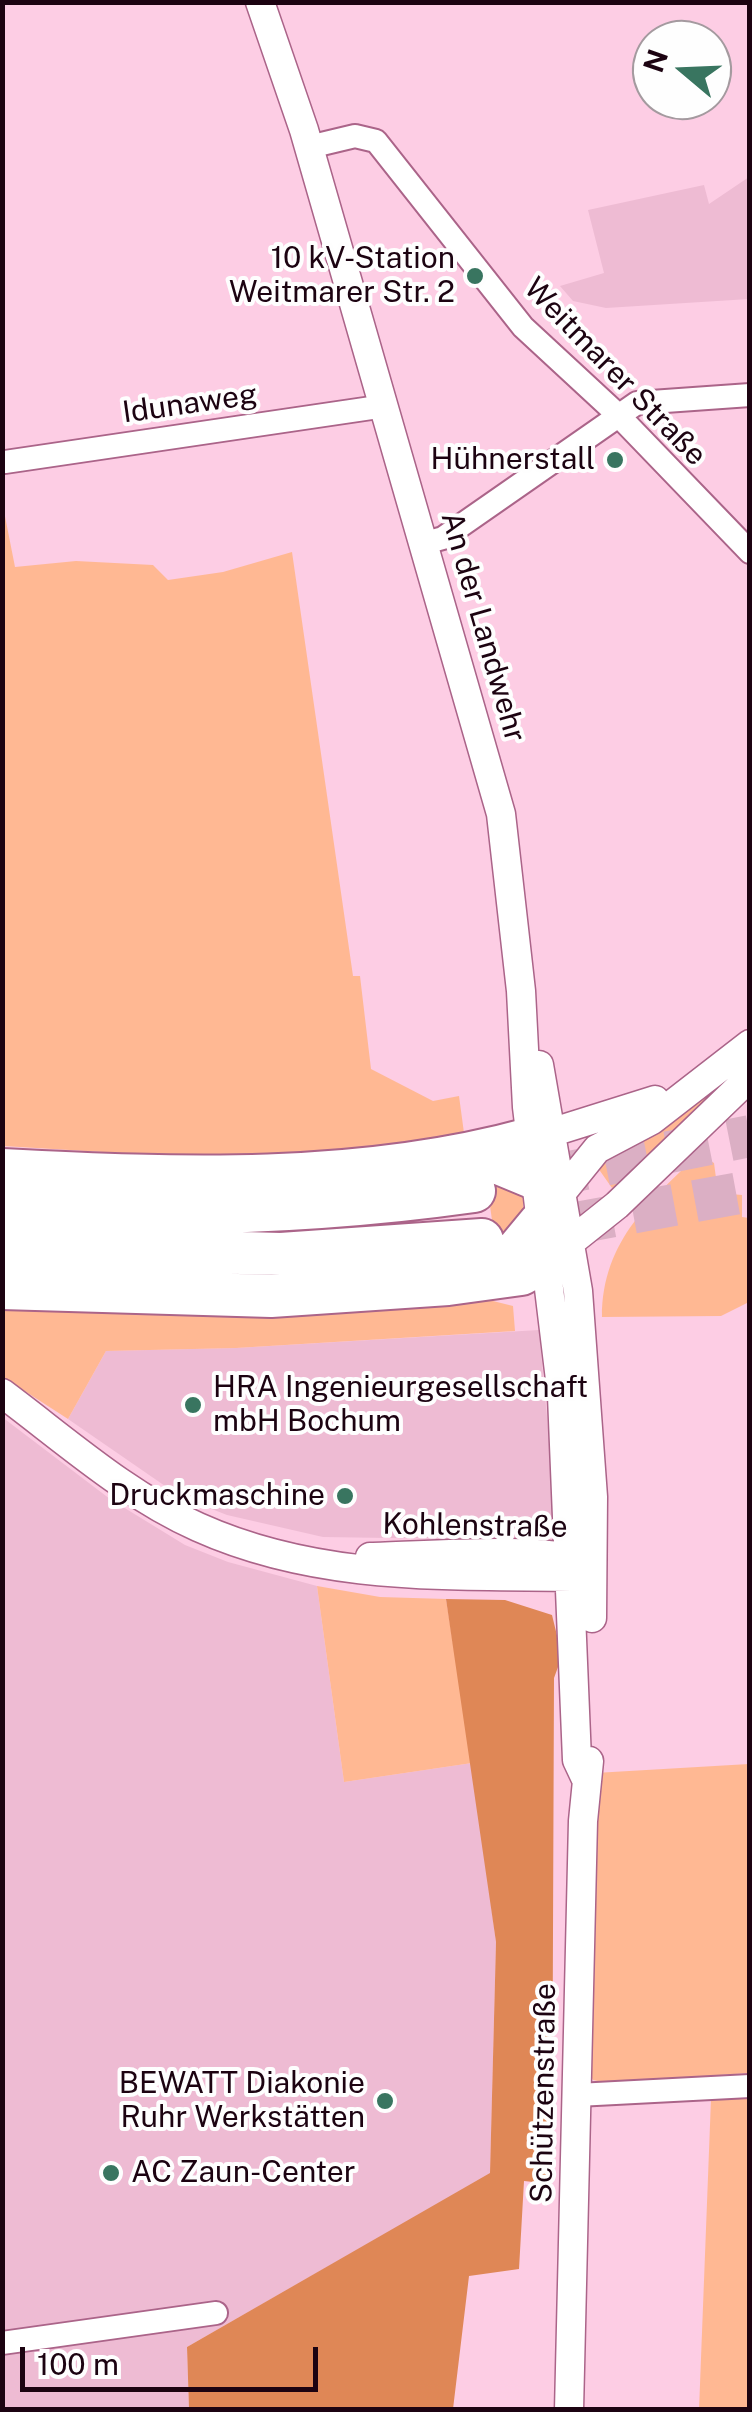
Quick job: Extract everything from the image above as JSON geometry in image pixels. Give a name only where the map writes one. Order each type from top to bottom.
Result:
[{"type":"highway","points":[[2,1170],[134,1177],[476,1172],[548,1196],[489,1258],[271,1296],[2,1288]]},
{"type":"highway","points":[[2,1207],[224,1213],[338,1209],[476,1172]]},
{"type":"highway","points":[[2,1246],[489,1258]]},
{"type":"street","name":"An der Landwehr","points":[[260,2],[309,147],[494,776],[548,1196]]},
{"type":"street","name":"Weitmarer Straße","points":[[309,147],[356,136],[376,141],[524,327],[616,413],[750,552]]},
{"type":"street","points":[[425,543],[443,538],[636,402],[750,395]]},
{"type":"street","name":"Idunaweg","points":[[5,462],[384,406]]},
{"type":"street","points":[[548,1196],[597,1150],[652,1120],[750,1044]]},
{"type":"street","points":[[548,1196],[640,1107],[715,1072]]},
{"type":"street","points":[[617,1206],[750,1076]]},
{"type":"street","points":[[548,1196],[617,1206]]},
{"type":"street","points":[[548,1196],[617,1206]]},
{"type":"street","name":"Schützenstraße","points":[[548,1196],[590,1760],[585,1778],[570,2410]]},
{"type":"street","name":"Kohlenstraße","points":[[2,1393],[135,1492],[198,1527],[265,1551],[334,1562],[345,1570],[420,1577],[578,1566]]},
{"type":"street","points":[[578,2095],[750,2086]]},
{"type":"street","points":[[2,2343],[216,2314]]},
{"type":"shaded area","points":[[749,177],[749,299],[606,308],[573,301],[560,286],[604,273],[588,210],[704,185],[709,204]]},
{"type":"shaded area","points":[[2,501],[15,567],[76,561],[153,565],[168,580],[223,572],[292,552],[353,976],[360,976],[371,1069],[433,1101],[459,1096],[464,1133],[374,1146],[220,1159],[3,1146]]},
{"type":"shaded area","points":[[735,1070],[623,1183],[612,1188],[593,1161]]},
{"type":"shaded area","points":[[704,1149],[704,1157],[714,1163],[718,1193],[742,1195],[742,1217],[749,1218],[749,1302],[721,1316],[602,1317],[604,1290],[621,1243],[649,1204]]},
{"type":"shaded area","points":[[485,1169],[522,1195],[523,1213],[518,1228],[497,1257]]},
{"type":"shaded area","points":[[485,1299],[513,1306],[515,1331],[236,1348],[106,1351],[68,1419],[3,1377],[2,1305],[183,1312]]},
{"type":"shaded area","points":[[539,1330],[556,1515],[541,1535],[518,1540],[323,1537],[227,1515],[181,1497],[68,1419],[106,1351],[236,1348]]},
{"type":"shaded area","points":[[2,1417],[110,1499],[185,1545],[228,1562],[317,1586],[344,1782],[472,1763],[496,1942],[490,2174],[187,2347],[189,2409],[3,2409]]},
{"type":"shaded area","points":[[317,1586],[380,1597],[446,1599],[472,1763],[344,1782]]},
{"type":"shaded area","points":[[446,1599],[505,1600],[552,1615],[562,1656],[554,1678],[552,2184],[524,2181],[519,2269],[469,2276],[453,2409],[189,2409],[187,2347],[490,2173],[496,1942]]},
{"type":"shaded area","points":[[749,1764],[749,2073],[607,2083],[593,2080],[588,2072],[595,1773]]},
{"type":"shaded area","points":[[749,2096],[749,2409],[699,2410],[711,2099]]},
{"type":"tunnel","points":[[544,1177],[750,1136]]},
{"type":"tunnel","points":[[571,1224],[750,1191]]},
{"type":"place","name":"10 kV-Station Weitmarer Str. 2","points":[[475,276]]},
{"type":"place","name":"Hühnerstall","points":[[615,460]]},
{"type":"place","name":"HRA Ingenieurgesellschaft mbH Bochum","points":[[193,1405]]},
{"type":"place","name":"Druckmaschine","points":[[345,1496]]},
{"type":"place","name":"BEWATT Diakonie Ruhr Werkstätten","points":[[385,2101]]},
{"type":"place","name":"AC Zaun-Center","points":[[111,2173]]}]
